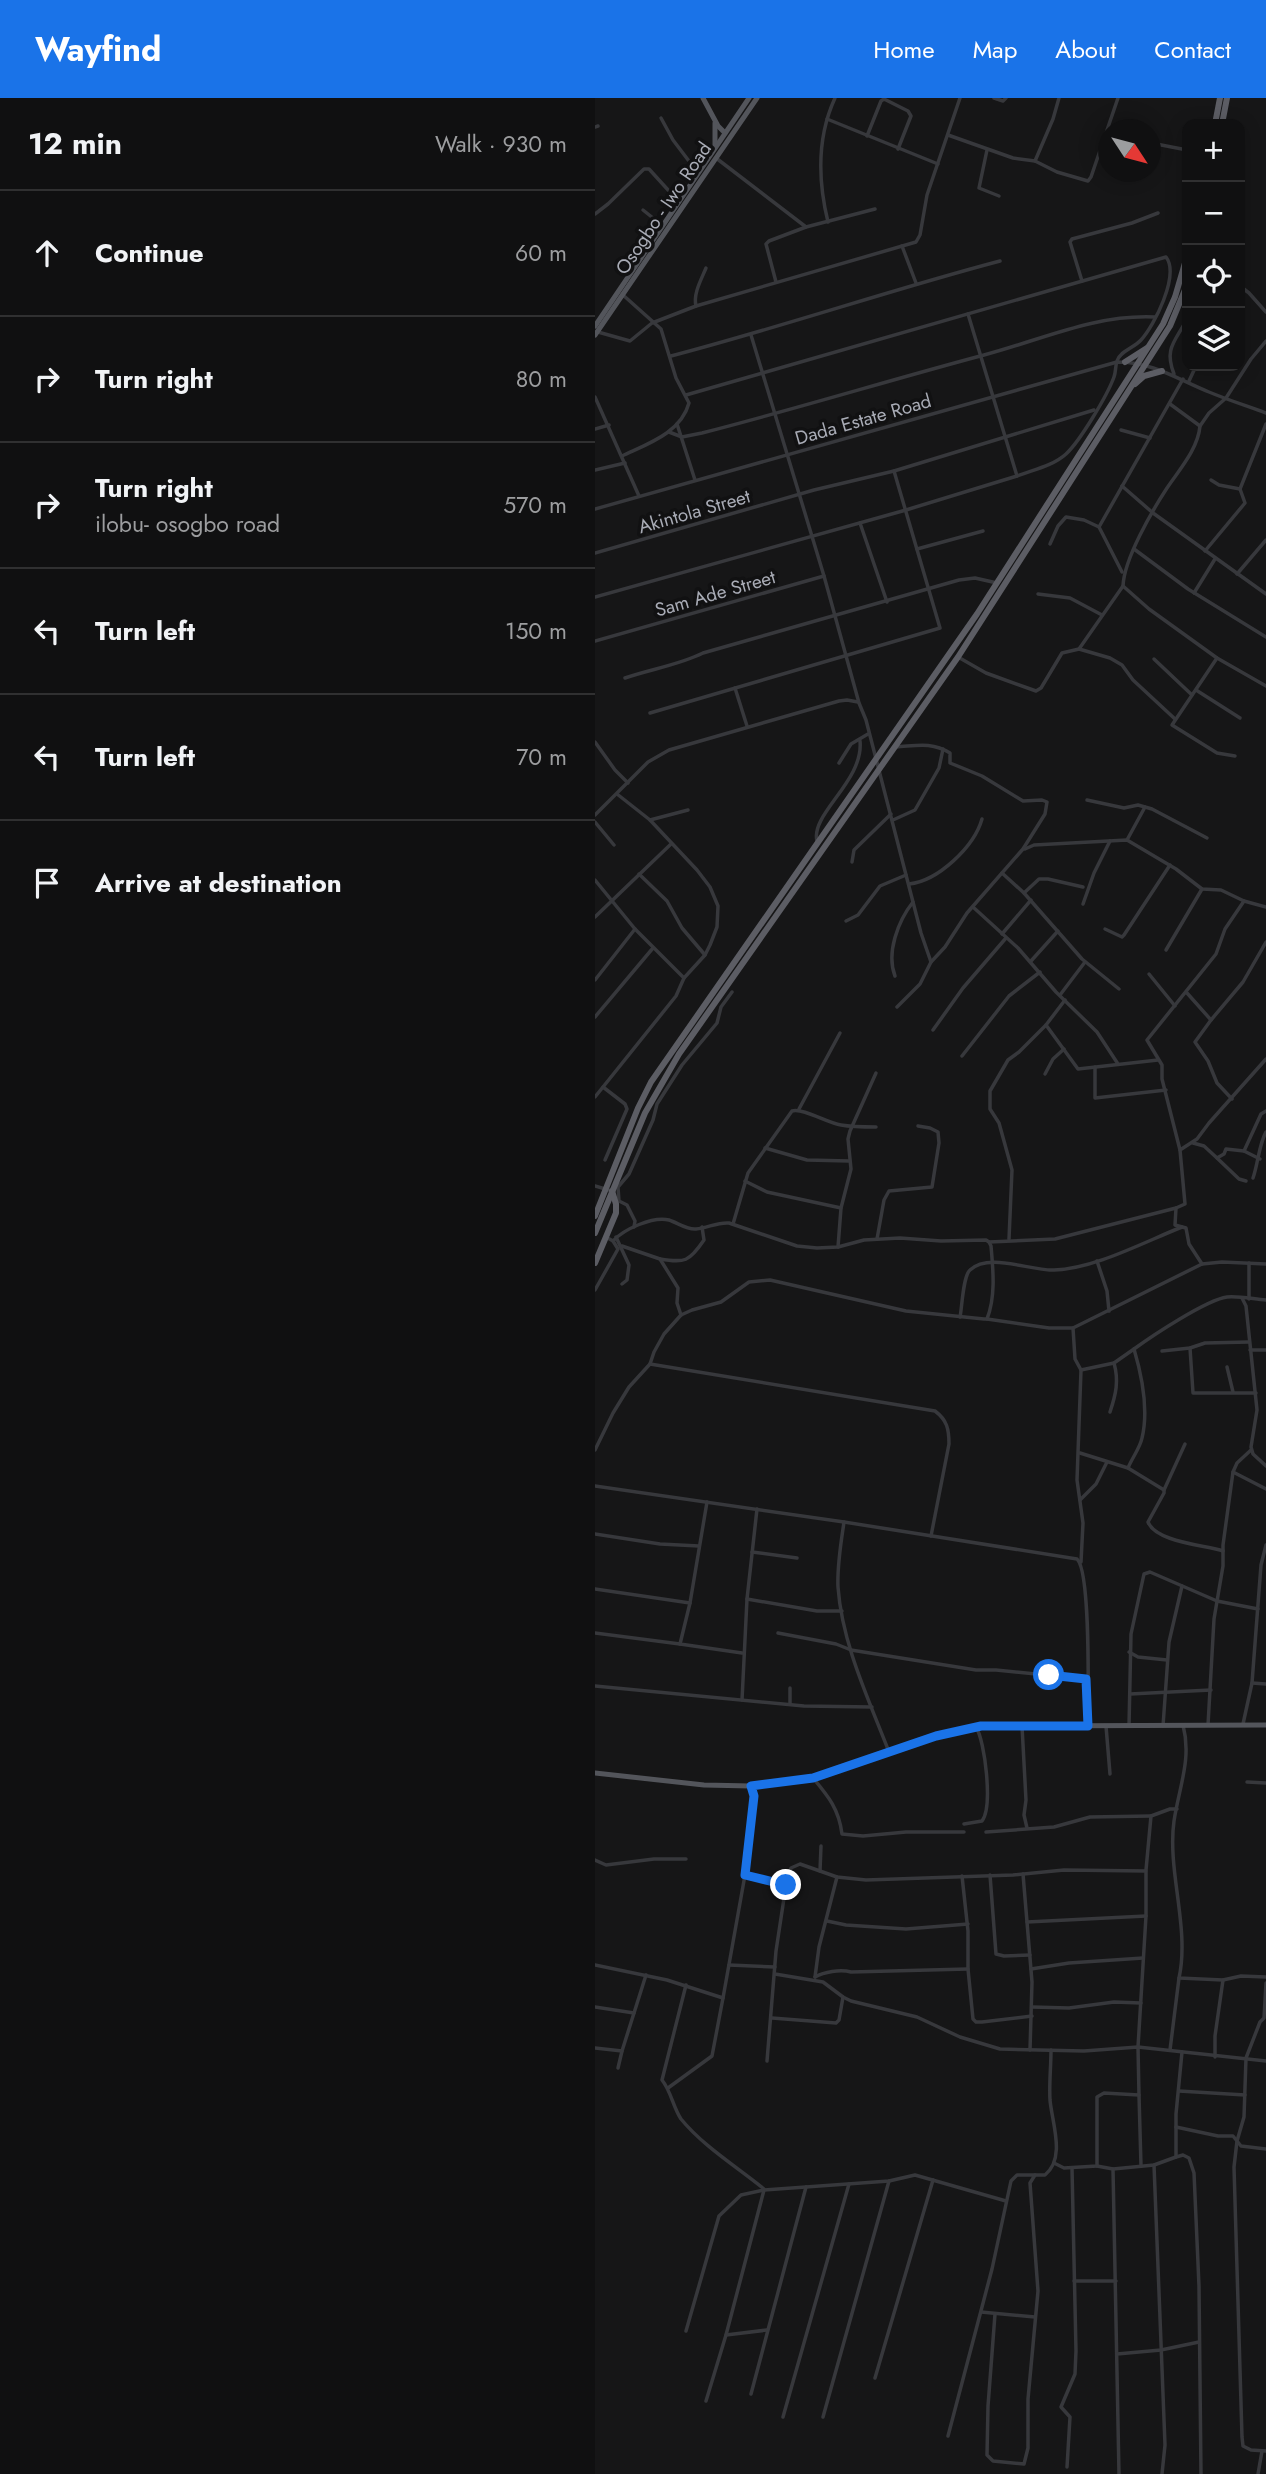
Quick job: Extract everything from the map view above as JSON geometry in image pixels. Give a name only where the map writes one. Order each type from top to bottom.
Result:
[{"type":"highway","points":[[1216,119],[1220,98]]},
{"type":"highway","points":[[1223,119],[1227,98]]},
{"type":"highway","points":[[1131,387],[1144,376],[1159,370],[1153,360],[1152,348],[1175,297],[1182,273]]},
{"type":"highway","points":[[595,1216],[645,1113],[679,1054],[958,656],[1131,387],[1152,348],[1170,326],[1182,297]]},
{"type":"highway","points":[[1123,362],[1152,348]]},
{"type":"highway","points":[[1123,362],[1131,366],[1132,375]]},
{"type":"highway","points":[[595,1233],[638,1108],[652,1082],[997,583],[1132,375],[1142,364]]},
{"type":"highway","points":[[595,1201],[610,1189]]},
{"type":"highway","points":[[595,1263],[616,1213],[610,1189]]},
{"type":"main road","points":[[703,98],[714,120],[728,135]]},
{"type":"main road","name":"Osogbo - Iwo Road","points":[[728,135],[749,98]]},
{"type":"main road","name":"Osogbo - Iwo Road","points":[[596,331],[623,295],[714,155],[757,98]]},
{"type":"main road","points":[[714,120],[714,155]]},
{"type":"main road","name":"Osogbo - Iwo Road","points":[[596,331],[698,173],[714,155]]},
{"type":"main road","points":[[595,1773],[704,1785],[751,1786],[813,1778],[936,1736],[976,1727],[1022,1724],[1266,1725]]},
{"type":"street","points":[[828,222],[821,161],[823,131],[835,98]]},
{"type":"street","points":[[596,331],[630,341],[655,322],[696,306],[916,242],[921,235],[927,195],[960,98]]},
{"type":"street","points":[[994,98],[1003,101],[1006,98]]},
{"type":"street","points":[[1035,161],[1059,98]]},
{"type":"street","points":[[1112,119],[1118,98]]},
{"type":"street","points":[[867,137],[884,99],[908,111],[911,116],[898,149]]},
{"type":"street","points":[[661,118],[673,140],[698,173]]},
{"type":"street","points":[[827,120],[938,164]]},
{"type":"street","points":[[948,135],[1013,158],[1035,161],[1056,172],[1088,181],[1098,158]]},
{"type":"street","points":[[1161,145],[1182,149]]},
{"type":"street","points":[[987,150],[979,188],[999,196]]},
{"type":"street","points":[[714,155],[806,227]]},
{"type":"street","points":[[595,214],[644,169],[649,169],[679,202]]},
{"type":"street","points":[[776,282],[765,244],[769,241],[806,227],[875,209]]},
{"type":"street","points":[[643,210],[663,226]]},
{"type":"street","points":[[1082,281],[1070,242],[1072,239],[1158,213]]},
{"type":"street","points":[[902,246],[916,283]]},
{"type":"street","points":[[595,597],[906,510],[1017,476],[1056,461],[1081,437],[1123,362],[1121,354],[1140,342],[1165,298],[1170,278],[1169,261],[1166,257],[686,395]]},
{"type":"street","points":[[671,356],[751,335],[916,283],[1000,261]]},
{"type":"street","points":[[696,306],[696,292],[706,268]]},
{"type":"street","points":[[1245,290],[1266,312]]},
{"type":"street","points":[[622,456],[669,432],[689,403],[676,378],[661,329],[623,295]]},
{"type":"street","points":[[968,314],[1017,476]]},
{"type":"street","points":[[669,432],[682,436],[774,414],[1092,323],[1129,316],[1154,317]]},
{"type":"street","points":[[1174,374],[1168,355],[1182,328]]},
{"type":"street","points":[[751,335],[866,720],[931,962]]},
{"type":"street","points":[[958,656],[986,673],[1036,691],[1041,688],[1062,653],[1079,649],[1123,586],[1123,573],[1134,549],[1190,453],[1200,426],[1209,412],[1226,398],[1266,341]]},
{"type":"street","name":"Dada Estate Road","points":[[595,509],[1123,362],[1142,364],[1174,374],[1266,413]]},
{"type":"street","points":[[1099,527],[1170,404],[1192,371]]},
{"type":"street","points":[[595,397],[639,496]]},
{"type":"street","points":[[1170,404],[1200,426]]},
{"type":"street","name":"Akintola Street","points":[[595,553],[894,471],[1096,410]]},
{"type":"street","points":[[677,424],[695,480]]},
{"type":"street","points":[[1205,551],[1245,503],[1240,489],[1266,424]]},
{"type":"street","points":[[595,429],[609,425]]},
{"type":"street","points":[[1121,430],[1150,438]]},
{"type":"street","points":[[595,470],[625,463]]},
{"type":"street","points":[[650,713],[940,628],[894,471]]},
{"type":"street","points":[[1211,480],[1219,485],[1240,489]]},
{"type":"street","points":[[1122,486],[1153,513],[1266,594]]},
{"type":"street","points":[[1050,544],[1058,526],[1066,517],[1071,516],[1099,527],[1123,573]]},
{"type":"street","points":[[860,523],[887,602]]},
{"type":"street","points":[[917,549],[983,531]]},
{"type":"street","points":[[1237,574],[1266,540]]},
{"type":"street","points":[[1134,549],[1194,593],[1266,637]]},
{"type":"street","points":[[1194,593],[1215,559]]},
{"type":"street","name":"Sam Ade Street","points":[[595,641],[824,576]]},
{"type":"street","points":[[625,678],[958,580],[975,578],[997,583]]},
{"type":"street","points":[[1123,586],[1149,609],[1217,658],[1266,686]]},
{"type":"street","points":[[1038,594],[1070,598],[1102,615]]},
{"type":"street","points":[[1079,649],[1122,664],[1133,680],[1175,719]]},
{"type":"street","points":[[1217,658],[1175,719],[1173,726],[1217,753],[1235,756]]},
{"type":"street","points":[[1154,659],[1192,695]]},
{"type":"street","points":[[735,688],[748,727]]},
{"type":"street","points":[[1196,690],[1240,718]]},
{"type":"street","points":[[595,816],[648,762],[662,753],[839,701],[859,703]]},
{"type":"street","points":[[839,763],[848,747],[868,734]]},
{"type":"street","points":[[817,842],[815,833],[819,825],[860,760],[860,741]]},
{"type":"street","points":[[595,742],[628,783]]},
{"type":"street","points":[[894,747],[910,743],[915,746],[928,744],[943,749],[950,753],[950,763],[982,776],[1023,801],[1047,802],[1045,814],[1023,849],[973,907],[931,962],[920,984],[897,1007]]},
{"type":"street","points":[[893,820],[915,810],[939,768],[943,749]]},
{"type":"street","points":[[595,1097],[676,996],[684,978],[705,955],[717,927],[718,906],[703,878],[650,820],[617,794]]},
{"type":"street","points":[[1087,800],[1124,808],[1138,805],[1145,807],[1206,838]]},
{"type":"street","points":[[1126,840],[1145,807]]},
{"type":"street","points":[[650,820],[688,810]]},
{"type":"street","points":[[852,862],[854,850],[891,814]]},
{"type":"street","points":[[909,884],[943,870],[976,832],[982,819]]},
{"type":"street","points":[[595,822],[614,845]]},
{"type":"street","points":[[1023,849],[1034,845],[1126,840],[1170,865],[1202,889],[1221,890],[1244,901],[1266,907]]},
{"type":"street","points":[[1083,904],[1094,873],[1110,841]]},
{"type":"street","points":[[595,916],[671,844]]},
{"type":"street","points":[[1105,929],[1122,937],[1170,865]]},
{"type":"street","points":[[1002,873],[1031,900],[1085,962],[1119,989]]},
{"type":"street","points":[[639,874],[667,901],[682,928],[705,955]]},
{"type":"street","points":[[846,921],[857,915],[880,886],[906,874]]},
{"type":"street","points":[[1024,893],[1039,879],[1083,887]]},
{"type":"street","points":[[595,880],[635,929],[684,978]]},
{"type":"street","points":[[1166,950],[1202,889]]},
{"type":"street","points":[[1002,934],[1031,900]]},
{"type":"street","points":[[615,1239],[634,1227],[662,1219],[688,1229],[718,1223],[733,1224],[797,1247],[838,1247],[860,1240],[900,1238],[989,1242],[1055,1239],[1185,1204],[1179,1150],[1162,1065],[1147,1040],[1216,954],[1225,929],[1244,901]]},
{"type":"street","points":[[895,976],[891,963],[895,935],[913,902]]},
{"type":"street","points":[[973,907],[1097,1032],[1118,1064]]},
{"type":"street","points":[[595,980],[635,929]]},
{"type":"street","points":[[1030,962],[1058,931]]},
{"type":"street","points":[[933,1030],[963,988],[1006,938]]},
{"type":"street","points":[[1232,1099],[1217,1083],[1208,1060],[1195,1042],[1243,982],[1266,942]]},
{"type":"street","points":[[595,1017],[653,948]]},
{"type":"street","points":[[1060,995],[1085,962]]},
{"type":"street","points":[[962,1056],[1004,1001],[1040,972]]},
{"type":"street","points":[[1149,974],[1175,1006]]},
{"type":"street","points":[[634,1227],[635,1221],[627,1205],[618,1201],[618,1187],[629,1174],[663,1094],[682,1065],[717,1023],[721,1007],[731,992]]},
{"type":"street","points":[[1186,992],[1211,1020]]},
{"type":"street","points":[[1009,1240],[1012,1170],[999,1123],[990,1109],[990,1091],[1008,1060],[1046,1025],[1065,1000]]},
{"type":"street","points":[[1046,1025],[1078,1069],[1158,1060]]},
{"type":"street","points":[[733,1224],[745,1181],[790,1113],[799,1109],[839,1033]]},
{"type":"street","points":[[1045,1074],[1053,1059],[1064,1049]]},
{"type":"street","points":[[1179,1150],[1193,1143],[1266,1059]]},
{"type":"street","points":[[1095,1067],[1095,1098],[1166,1090]]},
{"type":"street","points":[[838,1247],[841,1208],[850,1178],[848,1139],[862,1100],[876,1073]]},
{"type":"street","points":[[603,1087],[625,1104],[627,1109],[605,1160]]},
{"type":"street","points":[[799,1109],[818,1119],[852,1126],[876,1127]]},
{"type":"street","points":[[1244,1151],[1261,1114],[1266,1111]]},
{"type":"street","points":[[877,1239],[884,1200],[889,1191],[932,1187],[939,1143],[938,1132],[918,1126]]},
{"type":"street","points":[[1253,1178],[1260,1159],[1261,1141],[1266,1132]]},
{"type":"street","points":[[1193,1143],[1204,1146],[1239,1179],[1246,1181]]},
{"type":"street","points":[[765,1148],[807,1160],[849,1161]]},
{"type":"street","points":[[1217,1158],[1226,1150],[1244,1151],[1260,1159]]},
{"type":"street","points":[[745,1181],[767,1192],[841,1208]]},
{"type":"street","points":[[595,1186],[610,1189]]},
{"type":"street","points":[[1176,1208],[1175,1225],[1186,1228],[1189,1244],[1202,1264]]},
{"type":"street","points":[[622,1246],[660,1259],[680,1262],[689,1259],[704,1240],[702,1227]]},
{"type":"street","points":[[960,1317],[968,1271],[992,1261],[1052,1270],[1097,1261],[1182,1227]]},
{"type":"street","points":[[606,1237],[615,1239],[622,1246],[629,1265],[627,1280],[622,1284]]},
{"type":"street","points":[[595,1290],[618,1249],[615,1239]]},
{"type":"street","points":[[987,1319],[991,1308],[992,1261],[989,1242]]},
{"type":"street","points":[[660,1259],[678,1288],[677,1303],[681,1315]]},
{"type":"street","points":[[1097,1261],[1107,1291],[1109,1311]]},
{"type":"street","points":[[1249,1263],[1249,1298]]},
{"type":"street","points":[[595,1450],[629,1387],[650,1364],[664,1334],[681,1315],[721,1302],[750,1282],[770,1280],[894,1309],[1049,1328],[1073,1328],[1202,1264],[1266,1264]]},
{"type":"street","points":[[1242,1298],[1256,1393],[1257,1420],[1251,1450],[1266,1466]]},
{"type":"street","points":[[1081,1370],[1114,1363],[1219,1299],[1266,1300]]},
{"type":"street","points":[[1073,1328],[1075,1359],[1081,1370],[1080,1453],[1077,1472],[1083,1523],[1081,1562],[1087,1619],[1088,1726]]},
{"type":"street","points":[[1161,1351],[1190,1348],[1205,1343],[1249,1342]]},
{"type":"street","points":[[1190,1348],[1192,1393],[1256,1393]]},
{"type":"street","points":[[1128,1468],[1142,1440],[1143,1429],[1142,1382],[1134,1349]]},
{"type":"street","points":[[1250,1350],[1266,1350]]},
{"type":"street","points":[[1110,1412],[1117,1390],[1118,1375],[1114,1363]]},
{"type":"street","points":[[650,1364],[935,1411],[944,1418],[949,1432],[949,1444],[932,1536]]},
{"type":"street","points":[[1227,1367],[1233,1392]]},
{"type":"street","points":[[1185,1444],[1164,1493],[1150,1515],[1149,1527],[1168,1537],[1223,1551]]},
{"type":"street","points":[[1209,1725],[1213,1632],[1233,1472],[1237,1463],[1251,1450]]},
{"type":"street","points":[[1080,1453],[1128,1468],[1164,1490]]},
{"type":"street","points":[[1080,1500],[1096,1484],[1107,1462]]},
{"type":"street","points":[[1233,1472],[1266,1489]]},
{"type":"street","points":[[595,1486],[1067,1556],[1081,1562]]},
{"type":"street","points":[[680,1644],[707,1502]]},
{"type":"street","points":[[742,1700],[742,1653],[757,1509]]},
{"type":"street","points":[[844,1522],[838,1563],[842,1611],[851,1650],[889,1752]]},
{"type":"street","points":[[595,1534],[660,1544],[699,1546]]},
{"type":"street","points":[[1243,1724],[1252,1683],[1261,1565],[1266,1545]]},
{"type":"street","points":[[753,1552],[797,1558]]},
{"type":"street","points":[[1129,1726],[1129,1651],[1144,1574],[1150,1572],[1217,1601],[1258,1609]]},
{"type":"street","points":[[1163,1726],[1168,1642],[1182,1586]]},
{"type":"street","points":[[595,1589],[689,1604]]},
{"type":"street","points":[[747,1600],[817,1611],[842,1611]]},
{"type":"street","points":[[595,1633],[742,1653]]},
{"type":"street","points":[[778,1633],[851,1650],[976,1670],[1086,1679]]},
{"type":"street","points":[[1129,1651],[1138,1657],[1167,1660]]},
{"type":"street","points":[[1252,1683],[1266,1684]]},
{"type":"street","points":[[595,1686],[790,1704],[872,1707]]},
{"type":"street","points":[[790,1688],[790,1704]]},
{"type":"street","points":[[1130,1694],[1211,1690]]},
{"type":"street","points":[[1022,1724],[1024,1815],[1027,1828]]},
{"type":"street","points":[[1170,2050],[1182,1963],[1174,1830],[1187,1765],[1186,1737],[1182,1725]]},
{"type":"street","points":[[1106,1726],[1110,1774]]},
{"type":"street","points":[[964,1824],[982,1821],[988,1808],[982,1738],[976,1727]]},
{"type":"street","points":[[813,1778],[837,1809],[842,1834],[863,1836],[906,1832],[964,1832]]},
{"type":"street","points":[[1247,1782],[1266,1783]]},
{"type":"street","points":[[668,2088],[712,2056],[745,1875],[754,1796],[751,1786]]},
{"type":"street","points":[[986,1832],[1059,1826],[1090,1817],[1151,1816],[1177,1809]]},
{"type":"street","points":[[1141,2165],[1138,2047],[1151,1816]]},
{"type":"street","points":[[820,1871],[821,1846]]},
{"type":"street","points":[[595,1860],[606,1865],[640,1860],[686,1859]]},
{"type":"street","points":[[767,2061],[775,1966],[786,1885],[791,1868],[796,1864],[838,1877],[866,1880],[1063,1870],[1146,1871]]},
{"type":"street","points":[[1023,1874],[1031,1969],[1030,2050]]},
{"type":"street","points":[[745,1875],[786,1885]]},
{"type":"street","points":[[990,1875],[996,1954],[1030,1955]]},
{"type":"street","points":[[962,1876],[968,1924],[971,2010],[976,2022],[1032,2016]]},
{"type":"street","points":[[814,1979],[819,1947],[838,1877]]},
{"type":"street","points":[[1027,1922],[1146,1916]]},
{"type":"street","points":[[827,1921],[906,1929],[968,1924]]},
{"type":"street","points":[[1031,1969],[1069,1963],[1143,1958]]},
{"type":"street","points":[[595,1965],[686,1985],[723,1997]]},
{"type":"street","points":[[729,1965],[775,1966]]},
{"type":"street","points":[[814,1979],[820,1974],[843,1970],[968,1969]]},
{"type":"street","points":[[775,1974],[823,1982],[842,1997],[917,2017],[950,2033],[993,2047],[1084,2051],[1138,2047],[1266,2061]]},
{"type":"street","points":[[618,2067],[646,1975]]},
{"type":"street","points":[[1179,1978],[1266,1978]]},
{"type":"street","points":[[1215,2057],[1215,2036],[1223,1980]]},
{"type":"street","points":[[1258,2474],[1264,2451],[1243,2446],[1242,2438],[1234,2167],[1237,2141],[1244,2117],[1246,2058],[1260,2022],[1265,2018],[1266,1983]]},
{"type":"street","points":[[686,1985],[662,2080],[680,2117],[706,2143],[764,2190]]},
{"type":"street","points":[[772,2018],[836,2023],[839,2020],[842,1997]]},
{"type":"street","points":[[1032,2007],[1069,2008],[1114,2002],[1141,2003]]},
{"type":"street","points":[[595,2007],[635,2013]]},
{"type":"street","points":[[595,2048],[622,2051]]},
{"type":"street","points":[[948,2436],[1014,2178],[1017,2175],[1045,2175],[1054,2163],[1056,2145],[1050,2100],[1051,2050]]},
{"type":"street","points":[[1175,2157],[1182,2052]]},
{"type":"street","points":[[1179,2091],[1245,2095]]},
{"type":"street","points":[[1097,2166],[1097,2097],[1104,2093],[1139,2095]]},
{"type":"street","points":[[1176,2127],[1218,2137],[1233,2136],[1241,2146],[1266,2149]]},
{"type":"street","points":[[1054,2163],[1064,2168],[1097,2166],[1113,2169],[1154,2165],[1183,2155],[1189,2158],[1194,2173],[1201,2474]]},
{"type":"street","points":[[1154,2165],[1165,2445],[1163,2474]]},
{"type":"street","points":[[1067,2467],[1070,2417],[1061,2407],[1075,2370],[1077,2330],[1072,2168]]},
{"type":"street","points":[[1113,2169],[1119,2474]]},
{"type":"street","points":[[686,2332],[719,2216],[741,2196],[764,2190],[889,2181],[915,2175],[1006,2201]]},
{"type":"street","points":[[995,2314],[987,2455],[993,2461],[1024,2465],[1028,2448],[1028,2399],[1037,2272],[1030,2183],[1035,2175]]},
{"type":"street","points":[[875,2378],[933,2180]]},
{"type":"street","points":[[823,2417],[889,2181]]},
{"type":"street","points":[[783,2417],[849,2184]]},
{"type":"street","points":[[751,2394],[806,2187]]},
{"type":"street","points":[[706,2401],[764,2190]]},
{"type":"street","points":[[1074,2281],[1116,2281]]},
{"type":"street","points":[[981,2312],[1035,2317]]},
{"type":"street","points":[[726,2335],[767,2330]]},
{"type":"street","points":[[1117,2354],[1161,2350],[1199,2342]]},
{"type":"route","points":[[786,1885],[745,1875],[754,1796],[751,1786],[813,1778],[962,1729],[1022,1724],[1088,1726],[1086,1679],[1049,1675]]}]
